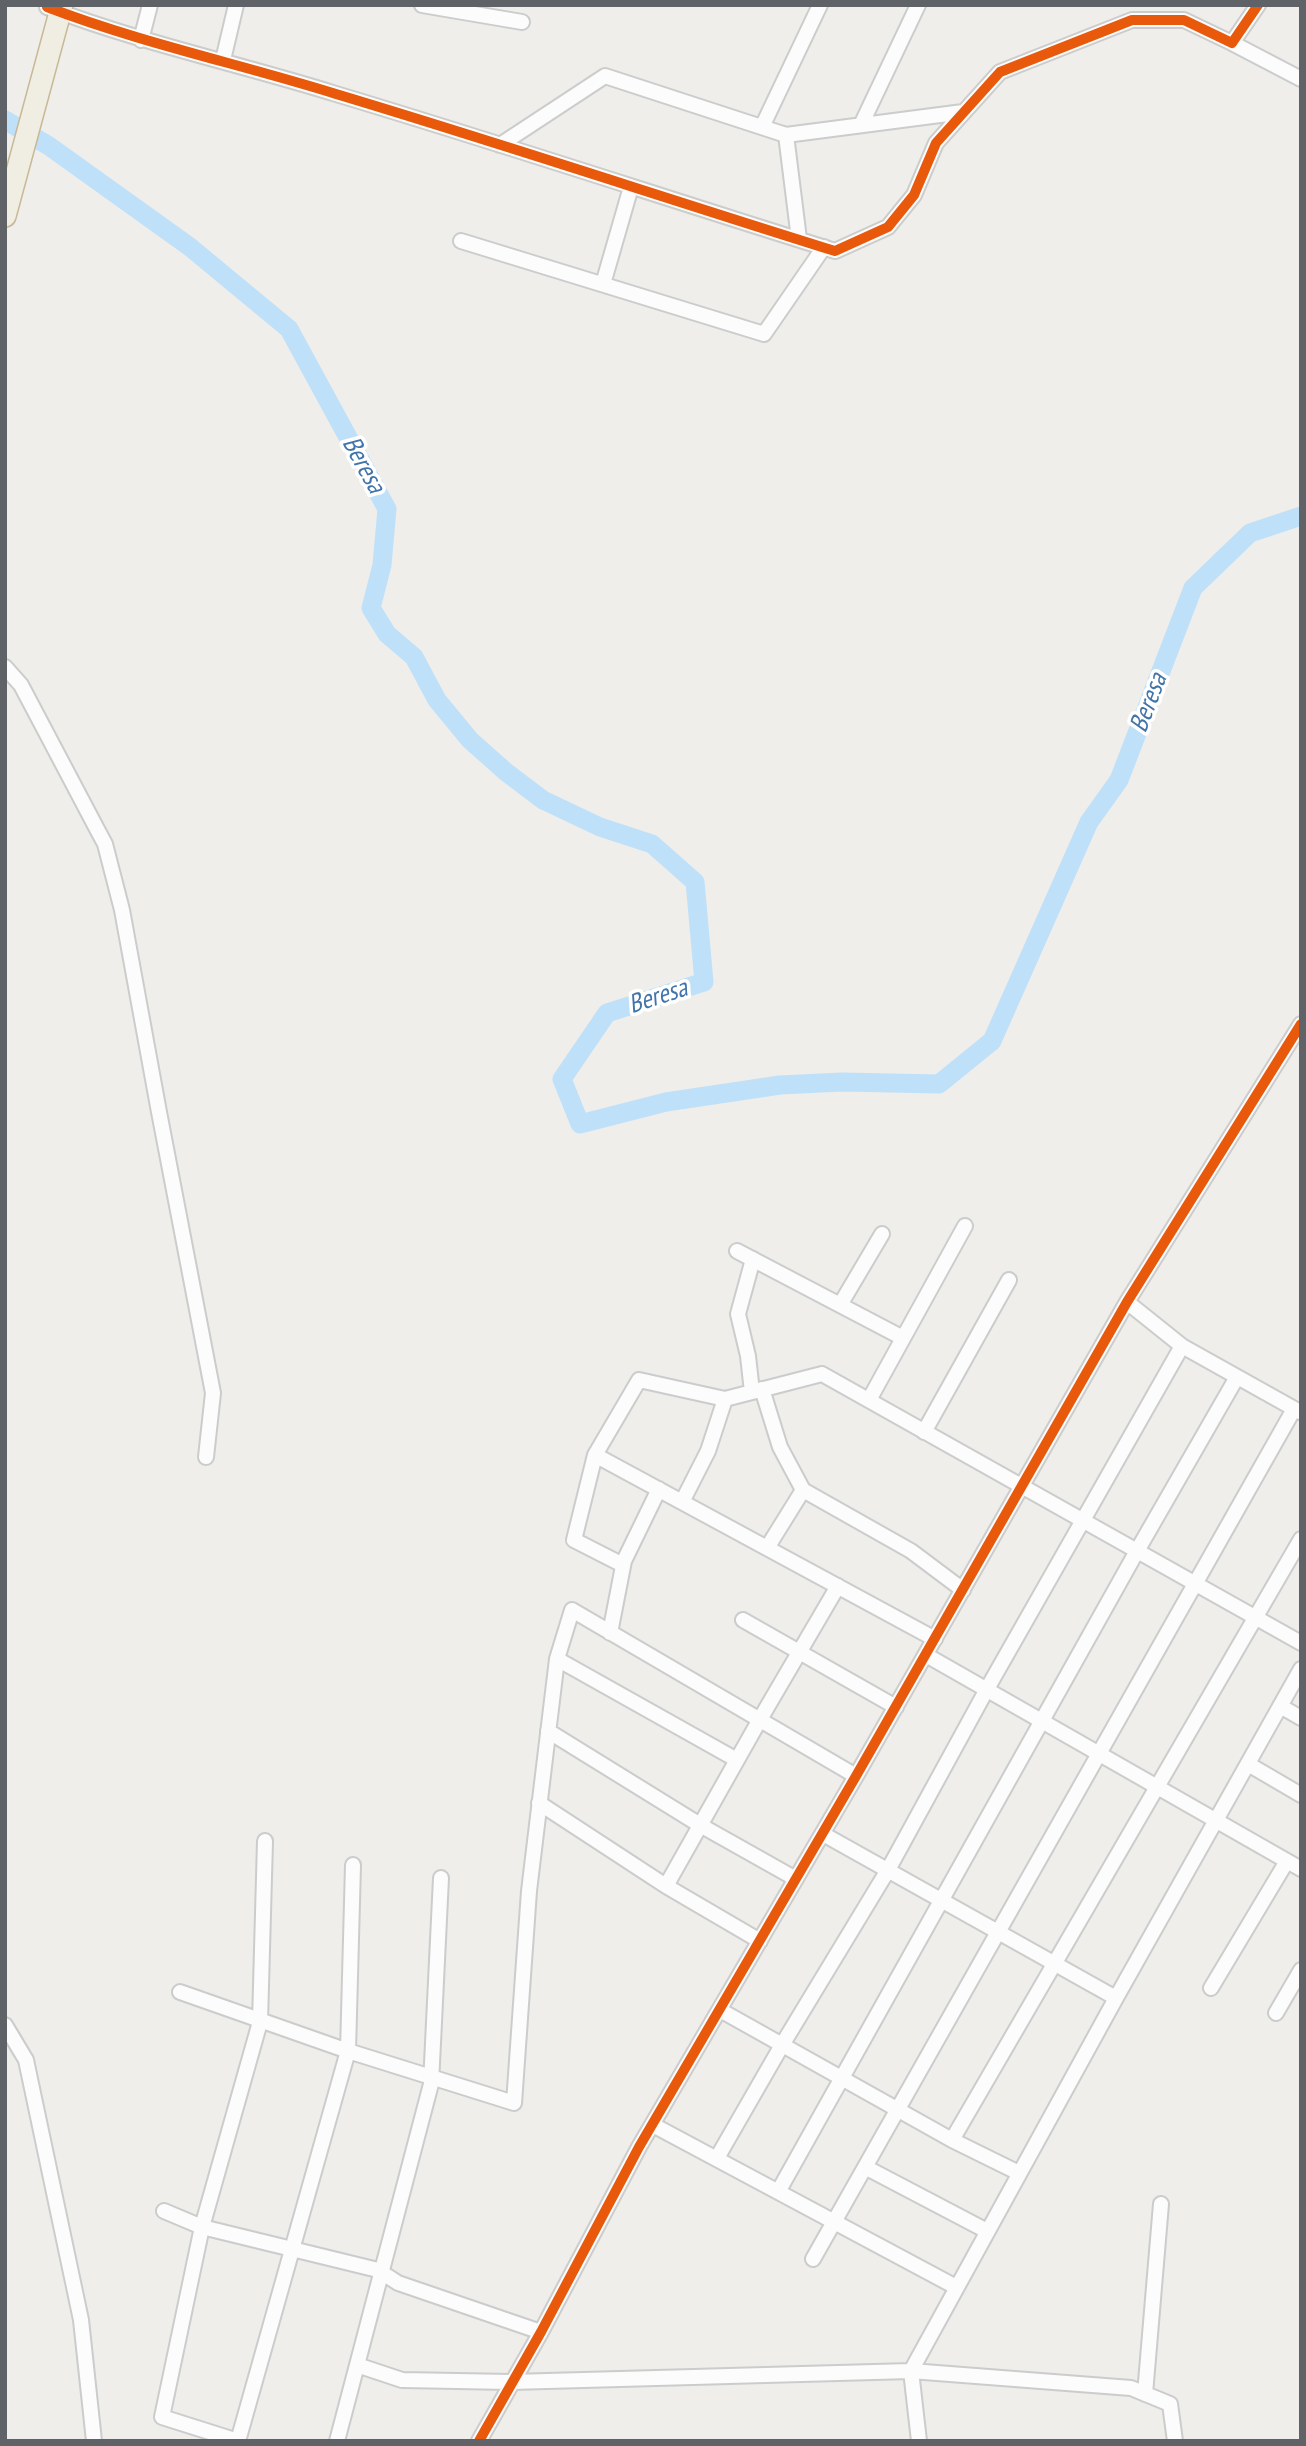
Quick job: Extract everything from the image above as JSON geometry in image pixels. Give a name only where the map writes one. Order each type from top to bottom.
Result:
[{"type":"highway","points":[[5,216],[10,173],[54,7]]},
{"type":"street","points":[[141,40],[150,5]]},
{"type":"street","points":[[223,60],[236,5]]},
{"type":"street","points":[[422,5],[522,22]]},
{"type":"street","points":[[762,127],[820,5]]},
{"type":"street","points":[[860,125],[918,5]]},
{"type":"street","points":[[1233,43],[1258,5]]},
{"type":"street","points":[[54,7],[141,40],[223,60],[835,251],[888,227],[914,195],[936,143],[1000,72],[1132,20],[1184,20],[1301,79]]},
{"type":"street","points":[[500,145],[604,76],[786,135],[963,112]]},
{"type":"street","points":[[786,135],[799,239]]},
{"type":"street","points":[[603,285],[631,187]]},
{"type":"street","points":[[461,241],[764,334],[824,247]]},
{"type":"street","points":[[5,667],[22,685],[102,837],[122,910],[214,1393],[206,1457]]},
{"type":"street","points":[[479,2441],[653,2125],[1127,1302],[1301,1024]]},
{"type":"street","points":[[869,1400],[965,1226]]},
{"type":"street","points":[[841,1306],[882,1234]]},
{"type":"street","points":[[737,1251],[903,1338]]},
{"type":"street","points":[[753,1259],[738,1314],[757,1391],[780,1447],[803,1490],[911,1551],[963,1590]]},
{"type":"street","points":[[924,1432],[1009,1280]]},
{"type":"street","points":[[813,2259],[1297,1410],[1182,1346],[1127,1302]]},
{"type":"street","points":[[717,2158],[888,1870],[987,1689],[1182,1346]]},
{"type":"street","points":[[623,1565],[575,1540],[595,1455],[639,1380],[725,1399],[822,1374],[1301,1643]]},
{"type":"street","points":[[778,2192],[1237,1377]]},
{"type":"street","points":[[682,1502],[708,1451],[725,1399]]},
{"type":"street","points":[[595,1455],[935,1639]]},
{"type":"street","points":[[610,1633],[623,1565],[659,1489]]},
{"type":"street","points":[[767,1548],[803,1490]]},
{"type":"street","points":[[952,2140],[1301,1539]]},
{"type":"street","points":[[666,1886],[838,1586]]},
{"type":"street","points":[[180,1992],[260,2022],[514,2103],[529,1891],[557,1658],[572,1610],[856,1776]]},
{"type":"street","points":[[743,1620],[896,1707]]},
{"type":"street","points":[[926,1655],[1301,1869]]},
{"type":"street","points":[[557,1658],[737,1760]]},
{"type":"street","points":[[919,2441],[911,2371],[986,2231],[1301,1669]]},
{"type":"street","points":[[1280,1706],[1301,1718]]},
{"type":"street","points":[[548,1731],[700,1825],[796,1880]]},
{"type":"street","points":[[1248,1764],[1301,1795]]},
{"type":"street","points":[[540,1803],[666,1886],[760,1941]]},
{"type":"street","points":[[822,1834],[1116,1998]]},
{"type":"street","points":[[265,1842],[260,2022],[202,2227],[162,2417],[238,2441],[348,2051],[353,1865]]},
{"type":"street","points":[[1211,1988],[1287,1861]]},
{"type":"street","points":[[337,2441],[432,2079],[441,1878]]},
{"type":"street","points":[[1276,2013],[1301,1970]]},
{"type":"street","points":[[720,2010],[952,2140],[1019,2173]]},
{"type":"street","points":[[5,2025],[26,2060],[29,2073],[81,2320],[94,2441]]},
{"type":"street","points":[[653,2125],[956,2287]]},
{"type":"street","points":[[865,2167],[986,2231]]},
{"type":"street","points":[[1145,2393],[1161,2204]]},
{"type":"street","points":[[164,2211],[202,2227],[382,2273],[398,2283],[541,2332]]},
{"type":"street","points":[[358,2365],[402,2380],[511,2382],[911,2371],[1131,2388],[1170,2404],[1175,2441]]},
{"type":"street","points":[[1173,2423],[1185,2441]]},
{"type":"waterway","name":"Beresa","points":[[5,120],[49,146],[190,247],[289,329],[387,509],[382,565],[371,608],[387,634],[414,657],[437,700],[470,740],[543,800],[600,827],[652,844],[695,882],[704,982],[607,1013],[562,1079],[580,1124],[666,1102],[780,1085],[842,1082],[939,1084],[992,1041],[1089,822],[1119,780],[1193,588],[1250,533],[1301,516]]},
{"type":"cycle path","points":[[47,7],[118,32],[399,113],[835,251],[888,227],[914,195],[936,143],[1000,72],[1132,20],[1184,20],[1232,43],[1258,5]]},
{"type":"cycle path","points":[[479,2441],[541,2332],[639,2147],[856,1776],[1127,1302],[1301,1024]]}]
